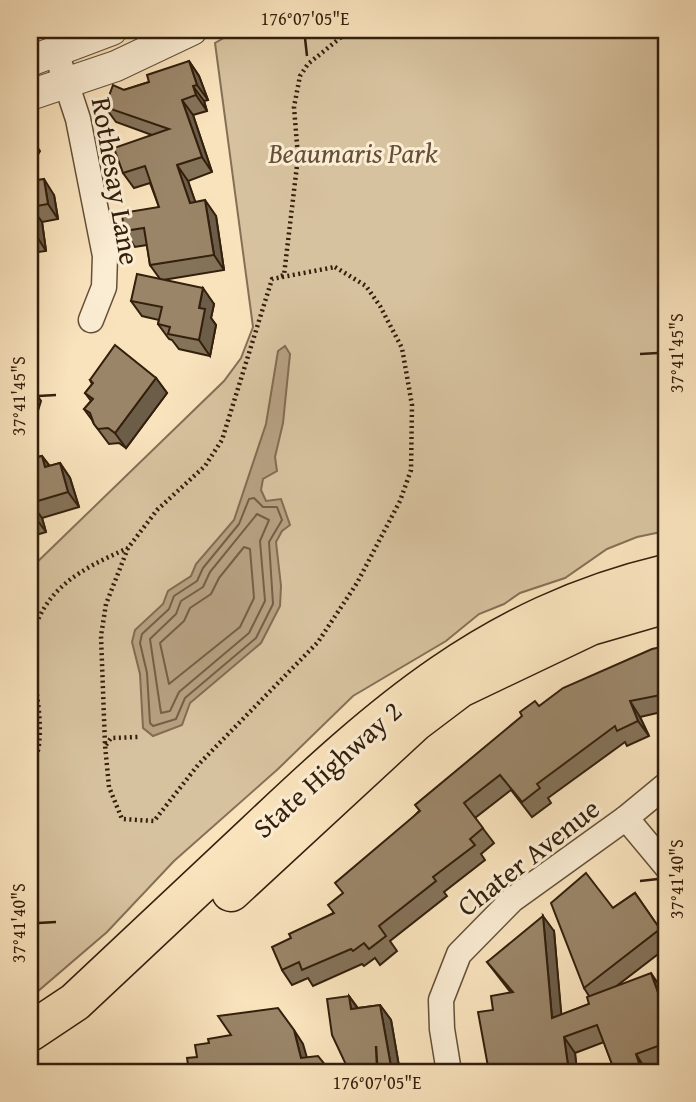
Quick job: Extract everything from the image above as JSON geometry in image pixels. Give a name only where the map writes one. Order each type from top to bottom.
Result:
[{"type":"highway","name":"State Highway 2","points":[[30,1032],[75,1002],[391,709],[457,661],[548,613],[666,574]]},
{"type":"highway","name":"State Highway 2","points":[[30,1061],[115,995],[415,722],[460,688],[590,626],[666,604]]},
{"type":"street","points":[[43,56],[112,30]]},
{"type":"street","points":[[30,95],[116,66],[192,30]]},
{"type":"street","name":"Rothesay Lane","points":[[43,56],[67,82],[78,119],[105,256],[104,287],[91,320]]},
{"type":"street","name":"Chater Avenue","points":[[449,1072],[442,1029],[441,1000],[459,954],[512,900],[626,818],[666,785]]},
{"type":"street","points":[[626,818],[666,866]]},
{"type":"path","points":[[272,279],[284,275],[298,157],[294,107],[300,76],[307,64],[350,30]]},
{"type":"path","points":[[335,267],[366,286],[402,348],[412,405],[411,470],[400,501],[357,583],[318,642],[198,765],[154,821],[122,819],[109,787],[105,746],[101,636],[106,604],[128,548],[157,510],[205,466],[222,440],[272,279],[335,267]]},
{"type":"path","points":[[30,645],[34,627],[53,594],[79,570],[128,548]]},
{"type":"path","points":[[30,651],[39,744],[36,761],[30,769]]},
{"type":"path","points":[[105,746],[111,738],[138,737]]},
{"type":"green space","name":"Beaumaris Park","points":[[238,30],[666,30],[666,531],[637,537],[607,549],[565,578],[520,593],[504,604],[479,614],[446,641],[353,696],[278,769],[174,861],[107,932],[30,998],[30,569],[224,381],[241,358],[253,327],[215,43]]},
{"type":"water","points":[[285,346],[290,354],[283,423],[275,457],[277,471],[263,479],[261,490],[266,501],[281,499],[290,525],[282,531],[276,542],[281,586],[280,606],[261,643],[190,703],[182,725],[153,736],[143,728],[140,674],[132,642],[135,630],[163,604],[168,591],[191,576],[196,564],[234,520],[266,424],[278,351]]},
{"type":"building","points":[[189,61],[197,85],[193,86],[196,95],[182,100],[202,157],[177,165],[190,203],[205,200],[214,255],[150,265],[144,228],[124,231],[122,213],[159,207],[145,166],[123,173],[114,148],[169,129],[105,107],[113,85],[124,90],[149,82],[147,75]]},
{"type":"building","points":[[44,179],[48,204],[31,207],[36,235],[30,236],[30,181]]},
{"type":"building","points":[[137,274],[203,288],[199,308],[205,309],[199,340],[168,334],[170,327],[158,324],[162,307],[131,301]]},
{"type":"building","points":[[115,345],[156,378],[115,433],[108,428],[98,429],[90,413],[84,409],[93,399],[85,393],[93,383],[90,380]]},
{"type":"building","points":[[42,456],[45,467],[60,463],[68,492],[31,503],[35,517],[30,518],[30,459]]},
{"type":"building","points":[[666,646],[666,694],[630,701],[638,721],[617,731],[615,726],[537,784],[540,788],[522,802],[500,775],[464,803],[483,828],[470,839],[475,845],[433,877],[436,881],[379,926],[386,936],[369,949],[364,943],[353,951],[351,949],[302,970],[299,962],[282,970],[272,947],[291,938],[289,934],[334,913],[328,905],[343,893],[335,883],[420,811],[415,805],[522,716],[520,712],[535,701],[539,706],[563,688],[652,649]]},
{"type":"building","points":[[586,873],[613,908],[635,893],[660,929],[584,988],[551,903]]},
{"type":"building","points":[[543,916],[552,1018],[589,1004],[587,997],[651,973],[660,998],[664,996],[666,1001],[666,1043],[636,1054],[642,1072],[615,1072],[597,1025],[564,1037],[569,1072],[489,1072],[478,1012],[493,1010],[491,996],[513,992],[487,962]]},
{"type":"building","points":[[349,996],[351,1009],[380,1005],[392,1072],[366,1072],[365,1066],[348,1069],[332,1035],[327,999]]},
{"type":"building","points":[[278,1008],[294,1030],[301,1058],[318,1056],[327,1072],[182,1072],[189,1071],[187,1058],[197,1057],[195,1045],[209,1043],[208,1039],[231,1035],[218,1016]]},
{"type":"waterway","points":[[30,815],[34,810]]}]
